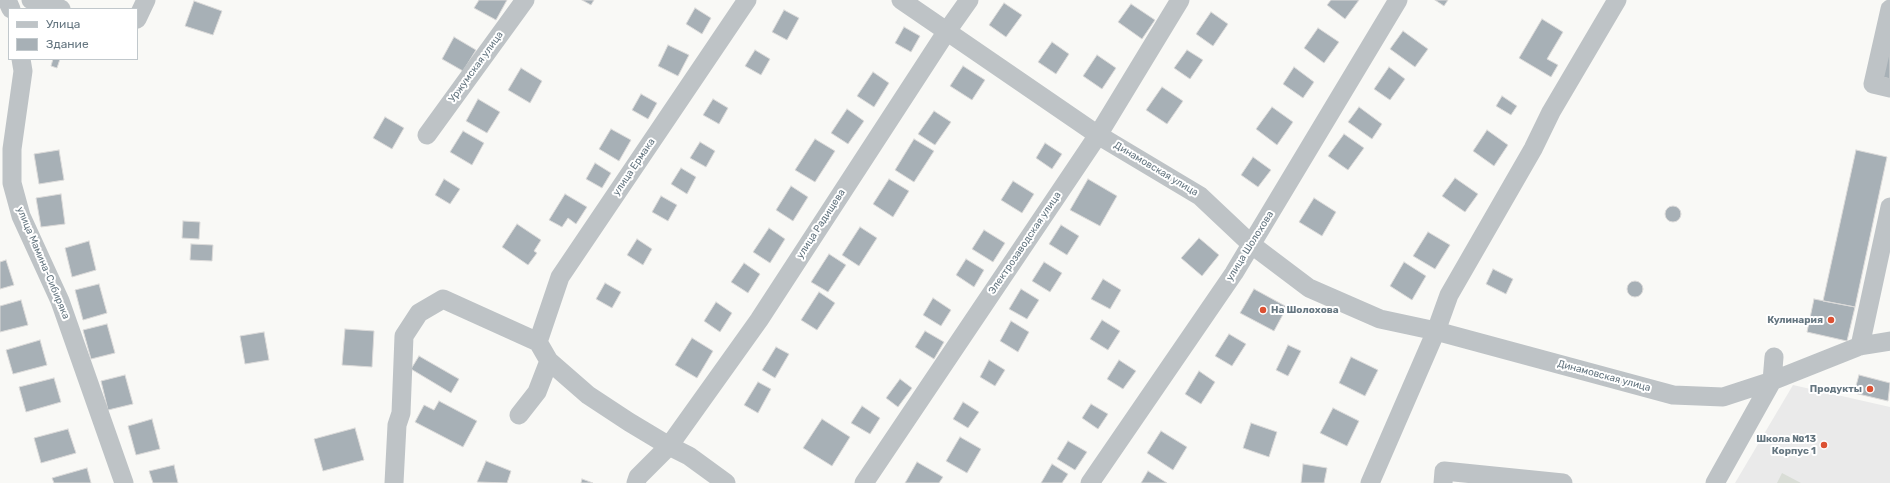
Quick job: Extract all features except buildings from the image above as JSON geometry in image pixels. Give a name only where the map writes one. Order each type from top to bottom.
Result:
[{"type":"street","points":[[31,0],[58,8]]},
{"type":"street","points":[[138,17],[146,0]]},
{"type":"street","name":"Уржумская улица","points":[[427,135],[525,0]]},
{"type":"street","name":"улица Ермака","points":[[538,342],[560,277],[747,0]]},
{"type":"street","name":"Динамовская улица","points":[[901,0],[1098,135],[1200,196],[1252,245],[1309,288],[1380,319],[1436,331],[1673,395],[1724,397],[1772,381],[1860,346],[1890,341]]},
{"type":"street","name":"улица Радищева","points":[[636,483],[638,477],[669,446],[759,320],[947,31],[970,0]]},
{"type":"street","name":"Электрозаводская улица","points":[[864,483],[1098,135],[1180,0]]},
{"type":"street","name":"улица Шолохова","points":[[1090,483],[1252,245],[1398,0]]},
{"type":"street","points":[[1370,483],[1436,331],[1449,295],[1533,149],[1555,106],[1617,0]]},
{"type":"street","points":[[1890,9],[1873,84],[1890,88]]},
{"type":"street","name":"улица Мамина-Сибиряка","points":[[22,60],[23,71],[12,149],[12,183],[21,216],[60,301],[124,483]]},
{"type":"street","points":[[1860,346],[1890,207]]},
{"type":"street","points":[[394,483],[397,425],[401,413],[404,336],[418,313],[443,299],[538,342],[549,361],[588,395],[669,446],[690,456],[726,483]]},
{"type":"street","points":[[1715,483],[1772,381],[1774,357]]},
{"type":"street","points":[[519,415],[537,392],[549,361]]},
{"type":"street","points":[[1443,483],[1444,471],[1563,483]]},
{"type":"shaded area","name":"Школа №13 Корпус 1","points":[[1793,385],[1890,407],[1890,483],[1735,483]]},
{"type":"shaded area","points":[[1782,473],[1801,483],[1777,483]]},
{"type":"place","name":"На Шолохова","points":[[1263,310]]},
{"type":"place","name":"Кулинария","points":[[1831,320]]},
{"type":"place","name":"Продукты","points":[[1870,389]]},
{"type":"place","name":"Школа №13 Корпус 1","points":[[1824,445]]}]
